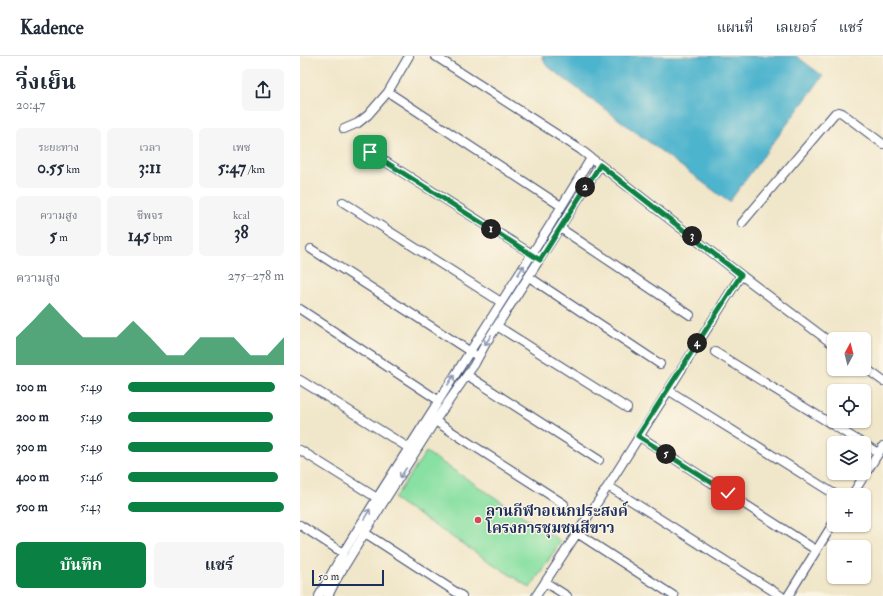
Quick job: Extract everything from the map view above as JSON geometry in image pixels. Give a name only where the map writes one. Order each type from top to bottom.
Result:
[{"type":"street","points":[[344,129],[358,123],[368,115],[388,92],[408,56]]},
{"type":"street","points":[[435,56],[591,158],[827,340]]},
{"type":"street","points":[[388,92],[561,206]]},
{"type":"street","points":[[742,223],[835,113],[842,113],[883,144]]},
{"type":"street","points":[[370,152],[540,260]]},
{"type":"street","points":[[331,595],[336,580],[377,498],[549,227],[591,158]]},
{"type":"street","points":[[319,596],[343,553],[361,531],[416,452],[435,421],[479,357],[486,343],[600,165]]},
{"type":"street","points":[[343,202],[501,302]]},
{"type":"street","points":[[560,228],[690,315]]},
{"type":"street","points":[[311,249],[479,357]]},
{"type":"street","points":[[536,596],[608,486],[638,436],[741,275]]},
{"type":"street","points":[[529,277],[660,364]]},
{"type":"street","points":[[300,309],[438,400]]},
{"type":"street","points":[[497,326],[627,408]]},
{"type":"street","points":[[715,352],[850,436]]},
{"type":"street","points":[[871,373],[883,382]]},
{"type":"street","points":[[467,375],[599,460]]},
{"type":"street","points":[[300,380],[416,452]]},
{"type":"street","points":[[668,390],[827,489]]},
{"type":"street","points":[[435,421],[564,504]]},
{"type":"street","points":[[638,436],[816,550]]},
{"type":"street","points":[[856,488],[883,446]]},
{"type":"street","points":[[871,449],[878,453]]},
{"type":"street","points":[[300,450],[377,498]]},
{"type":"street","points":[[608,486],[781,596]]},
{"type":"street","points":[[300,525],[343,553]]},
{"type":"street","points":[[361,531],[462,596]]},
{"type":"street","points":[[788,596],[828,532]]},
{"type":"street","points":[[577,533],[674,596]]},
{"type":"street","points":[[545,582],[567,596]]},
{"type":"green space","name":"ลานกีฬาอเนกประสงค์ โครงการชุมชนสีขาว","points":[[426,452],[561,541],[530,588],[394,499]]},
{"type":"water","points":[[542,56],[796,56],[823,76],[729,202],[546,65]]},
{"type":"place","name":"ลานกีฬาอเนกประสงค์ โครงการชุมชนสีขาว","points":[[478,520]]},
{"type":"route","points":[[370,152],[540,260],[600,165],[741,275],[638,436],[728,493]]}]
